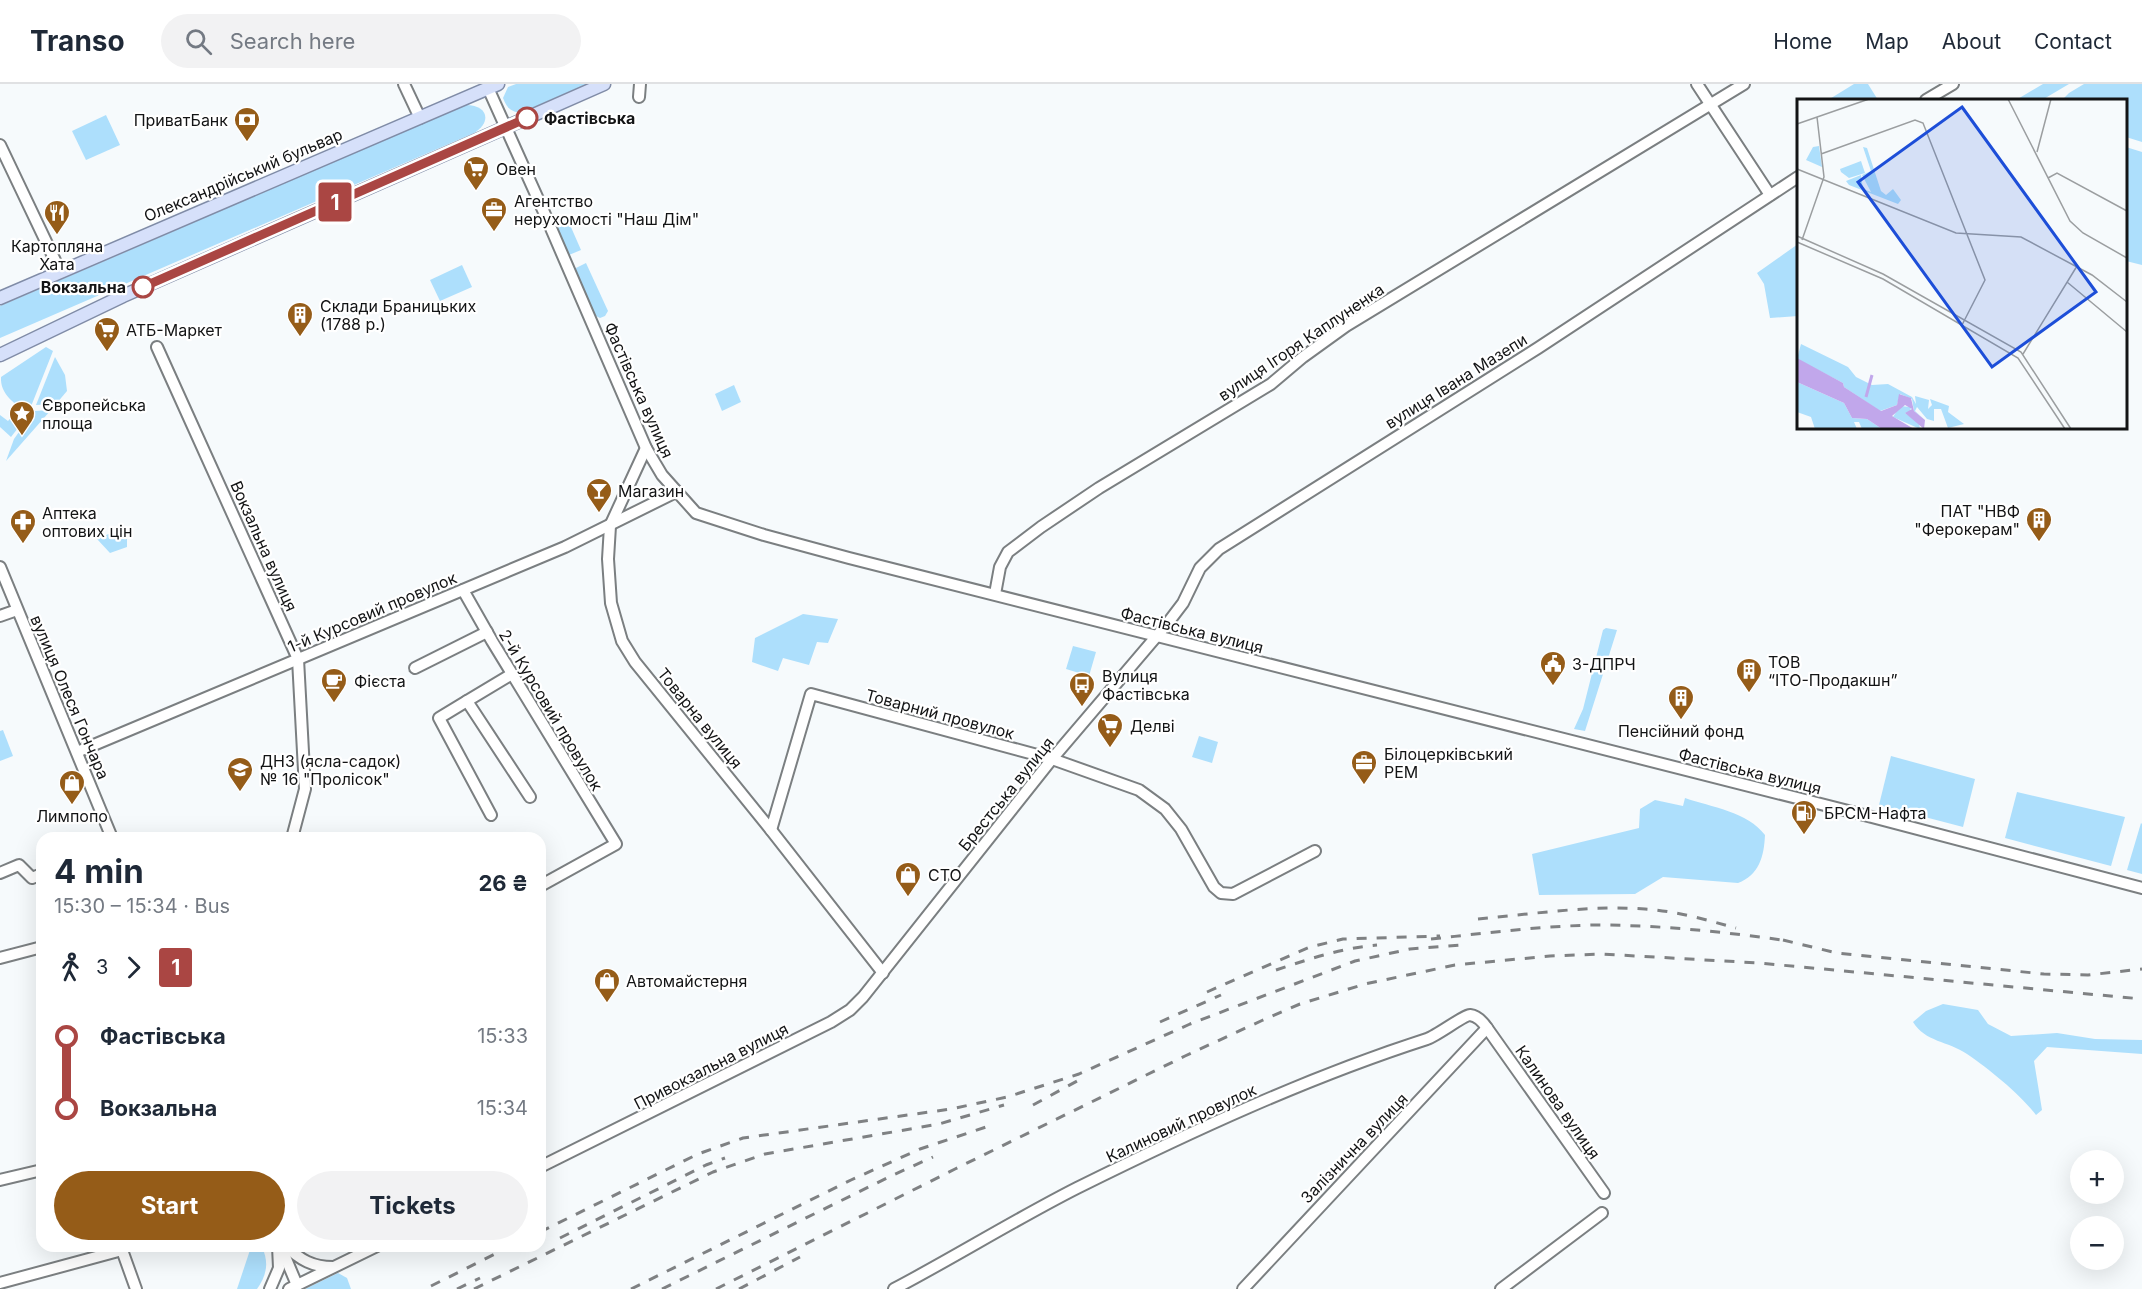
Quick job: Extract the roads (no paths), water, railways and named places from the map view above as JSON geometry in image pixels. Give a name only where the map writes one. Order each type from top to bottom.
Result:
[{"type":"main road","points":[[0,355],[134,291],[604,84]]},
{"type":"main road","name":"Олександрійський бульвар","points":[[0,298],[493,86]]},
{"type":"street","points":[[404,84],[420,118]]},
{"type":"street","points":[[639,97],[640,84]]},
{"type":"street","points":[[1697,84],[1770,195]]},
{"type":"street","name":"вулиця Ігоря Каплуненка","points":[[995,594],[1000,567],[1008,552],[1041,527],[1100,488],[1271,384],[1346,326],[1744,84]]},
{"type":"street","points":[[1928,99],[1953,84]]},
{"type":"street","name":"Фастівська вулиця","points":[[493,86],[506,126],[646,448],[662,475],[696,513],[849,558],[1868,816],[2142,888]]},
{"type":"street","points":[[0,145],[60,271]]},
{"type":"street","name":"вулиця Івана Мазепи","points":[[1156,637],[1183,603],[1200,568],[1219,549],[1538,348],[1797,178]]},
{"type":"street","name":"Вокзальна вулиця","points":[[157,346],[298,659],[305,789],[294,832]]},
{"type":"street","name":"Товарна вулиця","points":[[646,448],[610,526],[608,559],[611,603],[622,641],[635,662],[771,830],[882,973]]},
{"type":"street","name":"1-й Курсовий провулок","points":[[77,752],[463,590],[610,526],[676,492]]},
{"type":"street","name":"вулиця Олеся Гончара","points":[[0,567],[110,832]]},
{"type":"street","name":"2-й Курсовий провулок","points":[[463,590],[616,844],[546,883]]},
{"type":"street","points":[[0,616],[17,610]]},
{"type":"street","points":[[416,668],[487,632]]},
{"type":"street","name":"Брестська вулиця","points":[[882,973],[1052,759],[1156,637]]},
{"type":"street","points":[[491,815],[439,718],[512,674]]},
{"type":"street","name":"Товарний провулок","points":[[771,830],[811,694],[1052,759],[1139,790],[1165,809],[1181,829],[1214,887],[1221,893],[1233,894],[1315,851]]},
{"type":"street","points":[[467,701],[530,797]]},
{"type":"street","points":[[0,873],[19,865],[36,875]]},
{"type":"street","points":[[0,958],[36,949]]},
{"type":"street","name":"Привокзальна вулиця","points":[[546,1164],[831,1022],[850,1010],[882,973]]},
{"type":"street","name":"Калиновий провулок","points":[[894,1289],[1076,1189],[1281,1094],[1365,1059],[1434,1037],[1466,1016],[1472,1015],[1481,1020],[1487,1028]]},
{"type":"street","name":"Калинова вулиця","points":[[1487,1028],[1604,1193]]},
{"type":"street","name":"Залізнична вулиця","points":[[1243,1289],[1487,1028]]},
{"type":"street","points":[[0,1180],[36,1171]]},
{"type":"street","points":[[1501,1289],[1602,1213]]},
{"type":"street","points":[[0,1283],[115,1252]]},
{"type":"street","points":[[123,1252],[136,1289]]},
{"type":"street","points":[[270,1289],[279,1268],[279,1252]]},
{"type":"street","points":[[281,1252],[293,1287],[365,1252]]},
{"type":"street","points":[[292,1252],[310,1264],[336,1267]]},
{"type":"railway","points":[[1478,919],[1624,908],[1691,916],[1736,928]]},
{"type":"railway","points":[[1431,939],[1534,928],[1596,925],[1645,926],[1789,941]]},
{"type":"railway","points":[[1207,992],[1310,947],[1343,939],[1440,936]]},
{"type":"railway","points":[[1783,940],[1837,953],[2044,974],[2088,975],[2142,969]]},
{"type":"railway","points":[[1276,970],[1338,951],[1377,945]]},
{"type":"railway","points":[[546,1229],[698,1154],[743,1138],[951,1109],[1007,1097],[1079,1074],[1190,1024],[1355,961],[1410,949],[1463,945]]},
{"type":"railway","points":[[716,1289],[955,1169],[1263,1020],[1300,1004],[1365,984],[1455,965],[1550,956],[1601,954],[1759,963],[2142,999]]},
{"type":"railway","points":[[1160,1022],[1221,995]]},
{"type":"railway","points":[[1033,1105],[1079,1080]]},
{"type":"railway","points":[[474,1289],[713,1172],[765,1154],[939,1124],[1004,1105]]},
{"type":"railway","points":[[631,1289],[851,1180],[920,1149],[989,1126]]},
{"type":"railway","points":[[662,1289],[933,1157]]},
{"type":"railway","points":[[560,1238],[706,1165],[725,1158]]},
{"type":"railway","points":[[431,1286],[499,1252]]},
{"type":"railway","points":[[739,1289],[800,1257]]},
{"type":"railway","points":[[457,1289],[480,1278]]},
{"type":"place","name":"Фастівська","points":[[527,118]]},
{"type":"place","name":"ПриватБанк","points":[[247,143]]},
{"type":"place","name":"Овен","points":[[476,192]]},
{"type":"place","name":"Агентство нерухомості \"Наш Дім\"","points":[[494,233]]},
{"type":"place","name":"Картопляна Хата","points":[[57,236]]},
{"type":"place","name":"Вокзальна","points":[[143,287]]},
{"type":"place","name":"Склади Браницьких (1788 р.)","points":[[300,338]]},
{"type":"place","name":"АТБ-Маркет","points":[[107,353]]},
{"type":"place","name":"Європейська площа","points":[[22,437]]},
{"type":"place","name":"Магазин","points":[[599,514]]},
{"type":"place","name":"ПАТ \"НВФ \"Ферокерам\"","points":[[2039,543]]},
{"type":"place","name":"Аптека оптових цін","points":[[23,545]]},
{"type":"place","name":"3-ДПРЧ","points":[[1553,687]]},
{"type":"place","name":"ТОВ “ІТО-Продакшн”","points":[[1749,694]]},
{"type":"place","name":"Фієста","points":[[334,704]]},
{"type":"place","name":"Вулиця Фастівська","points":[[1082,708]]},
{"type":"place","name":"Пенсійний фонд","points":[[1681,721]]},
{"type":"place","name":"Делві","points":[[1110,749]]},
{"type":"place","name":"Білоцерківський РЕМ","points":[[1364,786]]},
{"type":"place","name":"ДНЗ (ясла-садок) № 16 \"Пролісок\"","points":[[240,793]]},
{"type":"place","name":"Лимпопо","points":[[72,806]]},
{"type":"place","name":"БРСМ-Нафта","points":[[1804,836]]},
{"type":"place","name":"СТО","points":[[908,898]]},
{"type":"place","name":"Автомайстерня","points":[[607,1004]]}]
